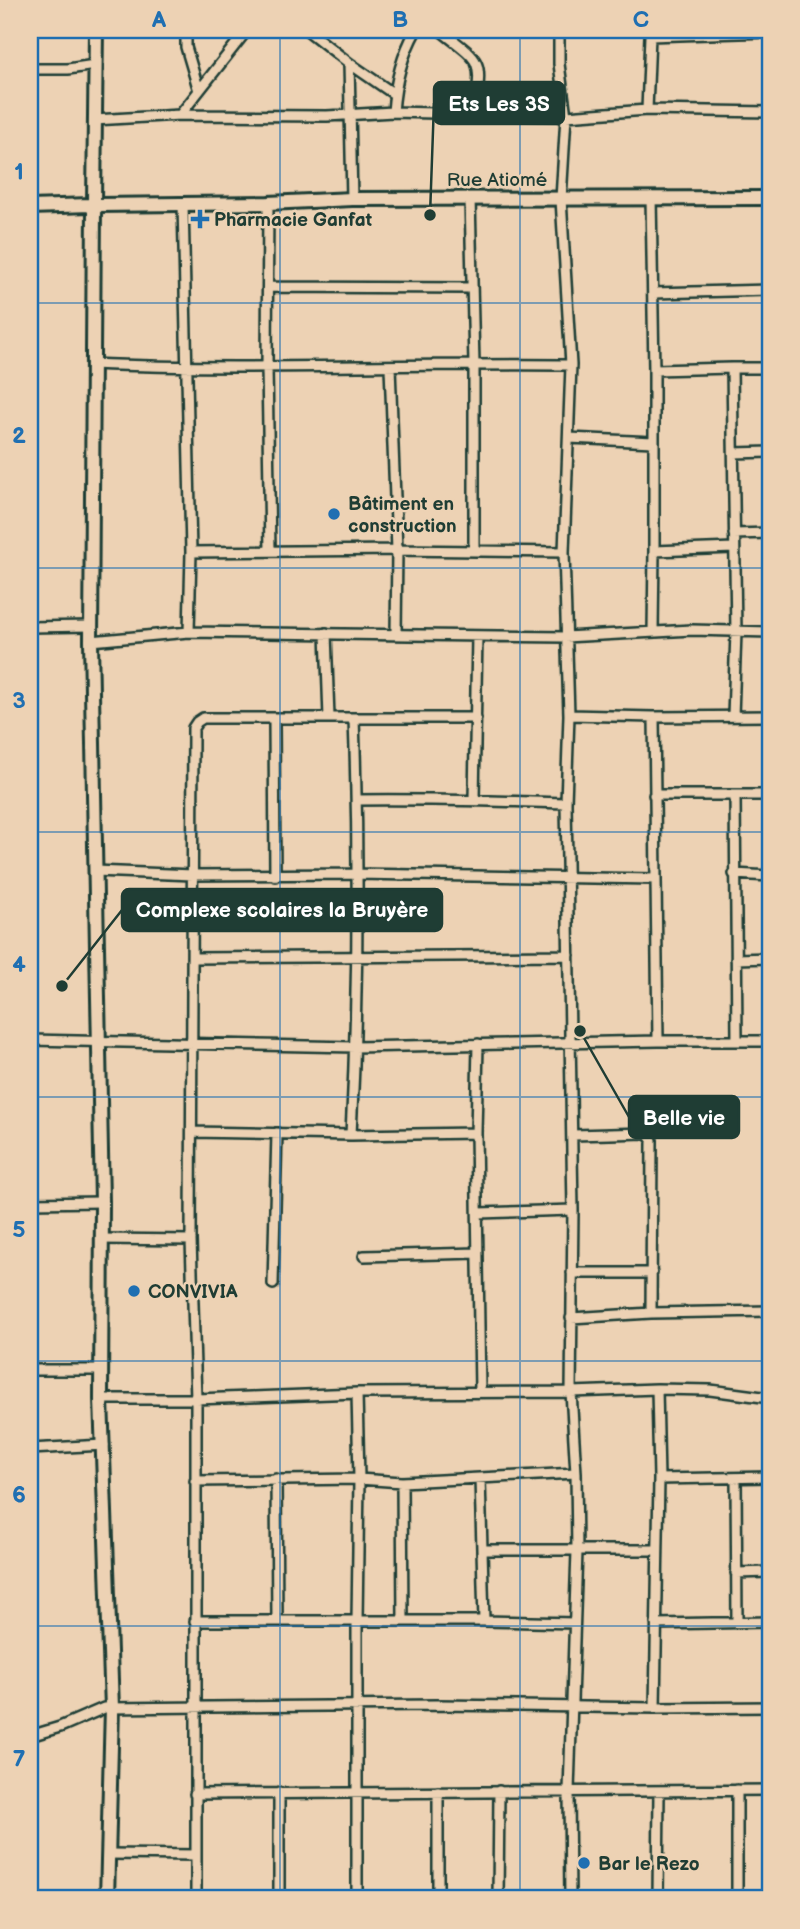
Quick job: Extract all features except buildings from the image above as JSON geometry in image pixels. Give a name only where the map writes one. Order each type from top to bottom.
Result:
[{"type":"street","points":[[96,30],[90,641],[102,1202],[101,1399],[112,1709],[107,1899]]},
{"type":"street","points":[[186,30],[187,47],[199,91]]},
{"type":"street","points":[[180,115],[247,30]]},
{"type":"street","points":[[307,30],[349,64],[394,94]]},
{"type":"street","points":[[393,112],[394,94],[405,51],[416,30]]},
{"type":"street","points":[[440,30],[477,60],[479,69],[475,114]]},
{"type":"street","points":[[559,30],[559,65],[566,116],[561,199],[571,365],[564,552],[569,715],[566,803],[573,1135],[570,1318],[577,1551],[569,1791],[570,1899]]},
{"type":"street","points":[[647,110],[650,33],[770,32]]},
{"type":"street","points":[[349,64],[352,199]]},
{"type":"street","points":[[30,69],[68,69],[94,65]]},
{"type":"street","points":[[94,120],[180,115],[351,115],[393,112],[566,116],[647,110],[770,112]]},
{"type":"street","points":[[651,197],[654,370],[653,632]]},
{"type":"street","points":[[470,198],[474,364],[474,551]]},
{"type":"street","name":"Rue Atiomé","points":[[30,207],[352,199],[770,198]]},
{"type":"street","points":[[268,203],[270,551]]},
{"type":"street","points":[[183,204],[191,552],[189,632]]},
{"type":"street","points":[[268,287],[472,288]]},
{"type":"street","points":[[653,293],[770,290]]},
{"type":"street","points":[[92,364],[187,368],[571,365]]},
{"type":"street","points":[[390,367],[397,550],[396,634]]},
{"type":"street","points":[[732,368],[736,632],[733,716]]},
{"type":"street","points":[[654,370],[770,368]]},
{"type":"street","points":[[569,438],[653,442]]},
{"type":"street","points":[[734,453],[770,452]]},
{"type":"street","points":[[734,534],[770,533]]},
{"type":"street","points":[[654,551],[734,548]]},
{"type":"street","points":[[191,552],[564,552]]},
{"type":"street","points":[[30,628],[91,626]]},
{"type":"street","points":[[90,641],[189,632],[565,637],[692,630],[770,632]]},
{"type":"street","points":[[326,633],[329,718]]},
{"type":"street","points":[[474,799],[477,636]]},
{"type":"street","points":[[569,715],[770,716]]},
{"type":"street","points":[[654,717],[658,1041]]},
{"type":"street","points":[[196,1899],[196,1399],[191,1240],[193,728],[203,718],[476,718]]},
{"type":"street","points":[[351,1135],[356,955],[357,800],[354,719]]},
{"type":"street","points":[[274,720],[275,876]]},
{"type":"street","points":[[654,795],[770,795]]},
{"type":"street","points":[[735,795],[737,1041]]},
{"type":"street","points":[[357,800],[474,799],[566,803]]},
{"type":"street","points":[[95,871],[193,875],[356,874],[656,879]]},
{"type":"street","points":[[734,874],[770,876]]},
{"type":"street","points":[[193,958],[569,955]]},
{"type":"street","points":[[736,958],[770,958]]},
{"type":"street","points":[[30,1040],[355,1047],[770,1041]]},
{"type":"street","points":[[478,1044],[476,1133],[480,1391]]},
{"type":"street","points":[[192,1132],[351,1135],[476,1133]]},
{"type":"street","points":[[273,1284],[277,1132]]},
{"type":"street","points":[[573,1135],[647,1133],[652,1140],[650,1313]]},
{"type":"street","points":[[30,1203],[102,1202]]},
{"type":"street","points":[[479,1213],[573,1210]]},
{"type":"street","points":[[101,1239],[191,1240]]},
{"type":"street","points":[[364,1256],[478,1253]]},
{"type":"street","points":[[572,1273],[652,1273]]},
{"type":"street","points":[[570,1318],[650,1313],[770,1311]]},
{"type":"street","points":[[30,1370],[101,1370]]},
{"type":"street","points":[[101,1399],[657,1389],[710,1390],[770,1398]]},
{"type":"street","points":[[655,1708],[659,1479],[657,1389]]},
{"type":"street","points":[[357,1393],[357,1899]]},
{"type":"street","points":[[30,1449],[104,1445]]},
{"type":"street","points":[[195,1481],[359,1479],[402,1482],[576,1473]]},
{"type":"street","points":[[659,1479],[770,1477]]},
{"type":"street","points":[[481,1478],[485,1620]]},
{"type":"street","points":[[276,1479],[277,1621]]},
{"type":"street","points":[[736,1479],[737,1622]]},
{"type":"street","points":[[402,1482],[403,1621]]},
{"type":"street","points":[[482,1550],[657,1550]]},
{"type":"street","points":[[736,1573],[770,1572]]},
{"type":"street","points":[[195,1622],[485,1620],[574,1623]]},
{"type":"street","points":[[656,1624],[770,1622]]},
{"type":"street","points":[[30,1736],[60,1727],[98,1710],[112,1709],[437,1705],[572,1708],[770,1707]]},
{"type":"street","points":[[737,1790],[737,1899]]},
{"type":"street","points":[[195,1794],[770,1790]]},
{"type":"street","points":[[498,1899],[499,1791]]},
{"type":"street","points":[[658,1899],[659,1791]]},
{"type":"street","points":[[438,1792],[438,1899]]},
{"type":"street","points":[[279,1793],[279,1899]]},
{"type":"street","points":[[109,1854],[195,1855]]},
{"type":"place","name":"Ets Les 3S","points":[[430,215]]},
{"type":"place","name":"Pharmacie Ganfat","points":[[200,219]]},
{"type":"place","name":"Bâtiment en construction","points":[[334,514]]},
{"type":"place","name":"Complexe scolaires la Bruyère","points":[[62,986]]},
{"type":"place","name":"Belle vie","points":[[580,1031]]},
{"type":"place","name":"CONVIVIA","points":[[134,1291]]},
{"type":"place","name":"Bar le Rezo","points":[[584,1863]]}]
